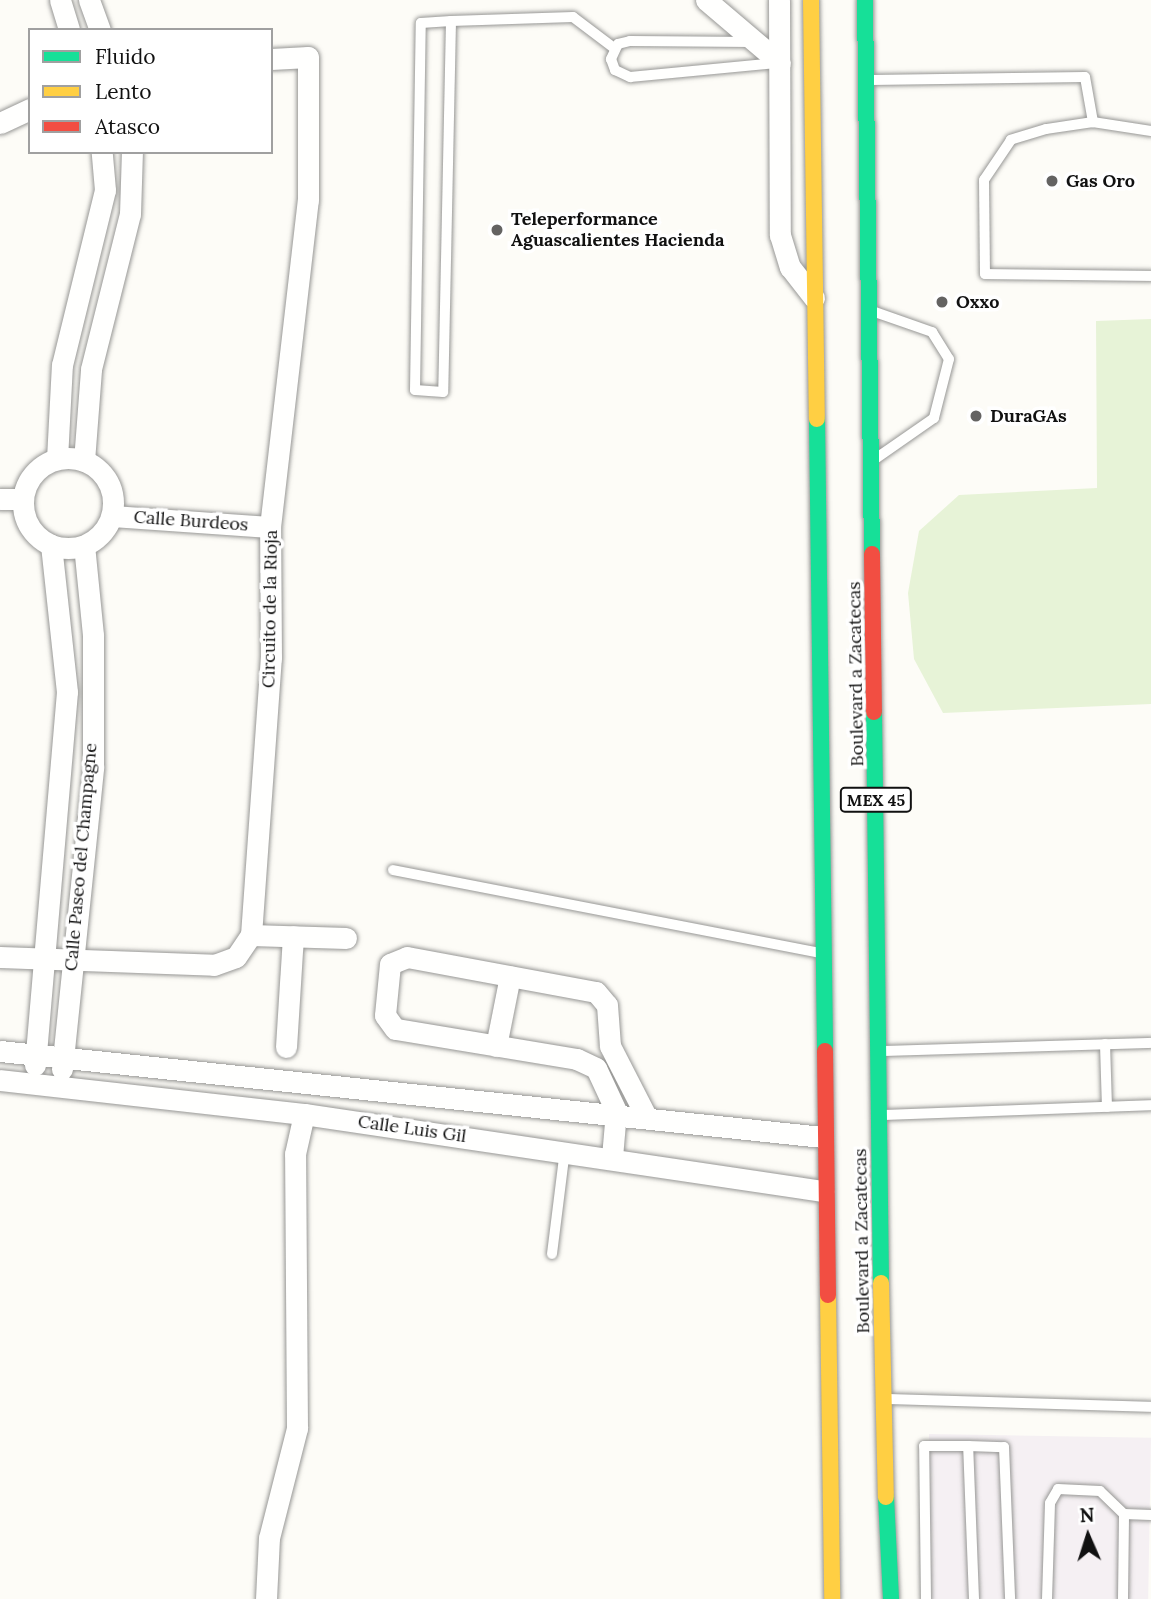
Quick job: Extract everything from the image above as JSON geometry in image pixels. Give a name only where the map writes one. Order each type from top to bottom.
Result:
[{"type":"main road","name":"MEX 45","points":[[811,0],[822,1137],[832,1599]]},
{"type":"main road","name":"Boulevard a Zacatecas","points":[[866,1],[882,1399],[891,1599]]},
{"type":"street","points":[[60,0],[68,28]]},
{"type":"street","points":[[89,0],[99,28]]},
{"type":"street","points":[[706,0],[780,63]]},
{"type":"street","points":[[779,0],[780,234],[790,267],[814,298]]},
{"type":"street","name":"Circuito de la Rioja","points":[[251,935],[271,658],[270,527],[308,200],[308,57],[273,59]]},
{"type":"street","points":[[0,123],[28,110]]},
{"type":"street","points":[[57,459],[62,365],[105,190],[102,154]]},
{"type":"street","points":[[84,461],[91,369],[130,214],[132,154]]},
{"type":"street","points":[[57,459],[84,461],[105,477],[111,516],[84,545],[51,545],[29,527],[23,499],[33,474],[57,459]]},
{"type":"street","points":[[0,499],[23,499]]},
{"type":"street","name":"Calle Burdeos","points":[[111,516],[270,527]]},
{"type":"street","name":"Calle Paseo del Champagne","points":[[33,1083],[67,692],[51,545]]},
{"type":"street","name":"Calle Paseo del Champagne","points":[[60,1085],[93,766],[93,635],[84,545]]},
{"type":"street","points":[[0,957],[71,962],[214,965],[236,957],[251,935],[346,938]]},
{"type":"street","points":[[286,1047],[293,936]]},
{"type":"street","points":[[612,1157],[616,1111],[596,1068],[496,1046],[395,1029],[385,1015],[390,964],[407,957],[596,992],[607,1005],[610,1046],[645,1115]]},
{"type":"street","points":[[496,1046],[510,976]]},
{"type":"street","name":"Calle Luis Gil","points":[[0,1051],[616,1111],[822,1137]]},
{"type":"street","name":"Calle Luis Gil","points":[[0,1080],[304,1114],[565,1150],[823,1191]]},
{"type":"street","points":[[266,1599],[269,1538],[298,1428],[295,1154],[304,1114]]},
{"type":"lane","points":[[451,21],[443,393],[415,390],[421,23],[451,21],[573,17],[614,48]]},
{"type":"lane","points":[[614,48],[630,41],[780,40]]},
{"type":"lane","points":[[614,48],[612,65],[630,77],[780,63]]},
{"type":"lane","points":[[866,80],[1085,77],[1093,122]]},
{"type":"lane","points":[[1151,131],[1093,122],[1011,140],[984,180],[985,274],[1151,276]]},
{"type":"lane","points":[[869,310],[932,332],[949,359],[934,418],[873,461]]},
{"type":"lane","points":[[393,870],[820,953]]},
{"type":"lane","points":[[879,1051],[1151,1043]]},
{"type":"lane","points":[[1105,1044],[1107,1107]]},
{"type":"lane","points":[[880,1115],[1151,1105]]},
{"type":"lane","points":[[552,1254],[565,1150]]},
{"type":"lane","points":[[882,1399],[1151,1407]]},
{"type":"lane","points":[[926,1599],[924,1446],[1004,1447],[1010,1599]]},
{"type":"lane","points":[[968,1446],[974,1599]]},
{"type":"lane","points":[[1047,1599],[1050,1503],[1058,1489],[1100,1491],[1124,1514],[1151,1515]]},
{"type":"lane","points":[[1123,1599],[1124,1514]]},
{"type":"shaded area","points":[[929,1434],[1151,1438],[1148,1599],[926,1599]]},
{"type":"green space","points":[[1151,319],[1151,704],[943,713],[914,659],[908,593],[919,531],[959,495],[1097,488],[1096,321]]},
{"type":"traffic: fast","points":[[865,0],[872,554]]},
{"type":"traffic: fast","points":[[817,419],[825,1051]]},
{"type":"traffic: fast","points":[[874,712],[881,1283]]},
{"type":"traffic: fast","points":[[886,1497],[891,1599]]},
{"type":"traffic: slow","points":[[811,0],[817,419]]},
{"type":"traffic: slow","points":[[881,1283],[886,1497]]},
{"type":"traffic: slow","points":[[828,1295],[832,1599]]},
{"type":"traffic: jam","points":[[872,554],[874,712]]},
{"type":"traffic: jam","points":[[825,1051],[828,1295]]},
{"type":"place","name":"Gas Oro","points":[[1052,181]]},
{"type":"place","name":"Teleperformance Aguascalientes Hacienda","points":[[497,230]]},
{"type":"place","name":"Oxxo","points":[[942,302]]},
{"type":"place","name":"DuraGAs","points":[[976,416]]}]
